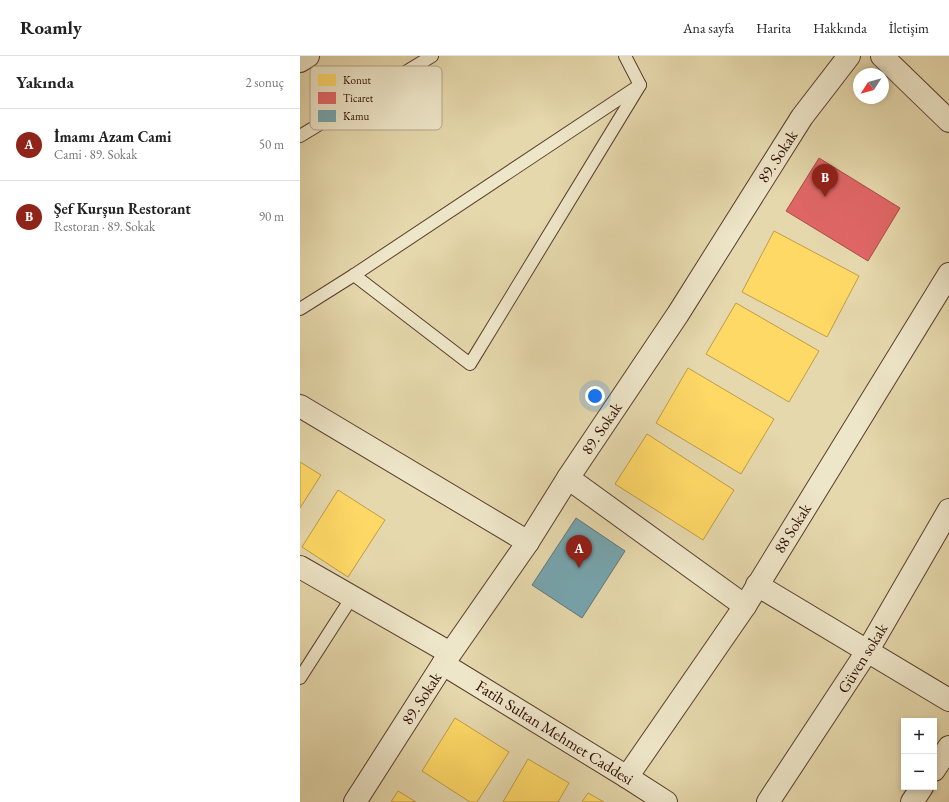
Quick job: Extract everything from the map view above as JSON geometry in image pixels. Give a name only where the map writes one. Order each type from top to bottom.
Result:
[{"type":"street","points":[[300,61],[308,56]]},
{"type":"street","name":"89. Sokak","points":[[355,802],[447,658],[528,542],[568,478],[678,314],[802,117],[849,56]]},
{"type":"street","points":[[882,56],[949,121]]},
{"type":"street","name":"88 Sokak","points":[[627,777],[745,606],[949,274]]},
{"type":"street","points":[[300,406],[528,542]]},
{"type":"street","points":[[568,478],[745,606]]},
{"type":"street","name":"Güven sokak","points":[[768,802],[868,650],[949,510]]},
{"type":"street","name":"Fatih Sultan Mehmet Caddesi","points":[[300,568],[352,597],[666,802]]},
{"type":"street","points":[[757,585],[868,650],[949,700]]},
{"type":"street","points":[[937,765],[949,747]]},
{"type":"street","points":[[912,802],[920,790]]},
{"type":"lane","points":[[416,66],[432,56]]},
{"type":"lane","points":[[625,56],[640,85]]},
{"type":"lane","points":[[300,309],[354,275],[640,85]]},
{"type":"lane","points":[[354,275],[470,364],[640,85]]},
{"type":"lane","points":[[300,136],[310,130]]},
{"type":"lane","points":[[300,678],[352,597]]},
{"type":"building: Konut","points":[[774,231],[859,276],[827,337],[742,292]]},
{"type":"building: Konut","points":[[736,303],[819,351],[789,402],[706,354]]},
{"type":"building: Konut","points":[[688,368],[774,419],[741,474],[656,423]]},
{"type":"building: Konut","points":[[647,434],[734,490],[703,540],[615,484]]},
{"type":"building: Konut","points":[[300,462],[321,475],[300,508]]},
{"type":"building: Konut","points":[[338,490],[385,520],[348,577],[302,547]]},
{"type":"building: Konut","points":[[455,718],[509,752],[477,802],[470,802],[422,771]]},
{"type":"building: Konut","points":[[528,759],[569,783],[558,802],[503,802]]},
{"type":"building: Konut","points":[[398,791],[416,802],[391,802]]},
{"type":"building: Konut","points":[[588,793],[604,802],[582,802]]},
{"type":"building: Ticaret","points":[[819,158],[900,208],[868,261],[786,211]]},
{"type":"building: Kamu","points":[[576,518],[625,551],[582,618],[532,585]]},
{"type":"place","name":"Şef Kurşun Restorant","points":[[825,197]]},
{"type":"place","name":"İmamı Azam Cami","points":[[579,568]]}]
